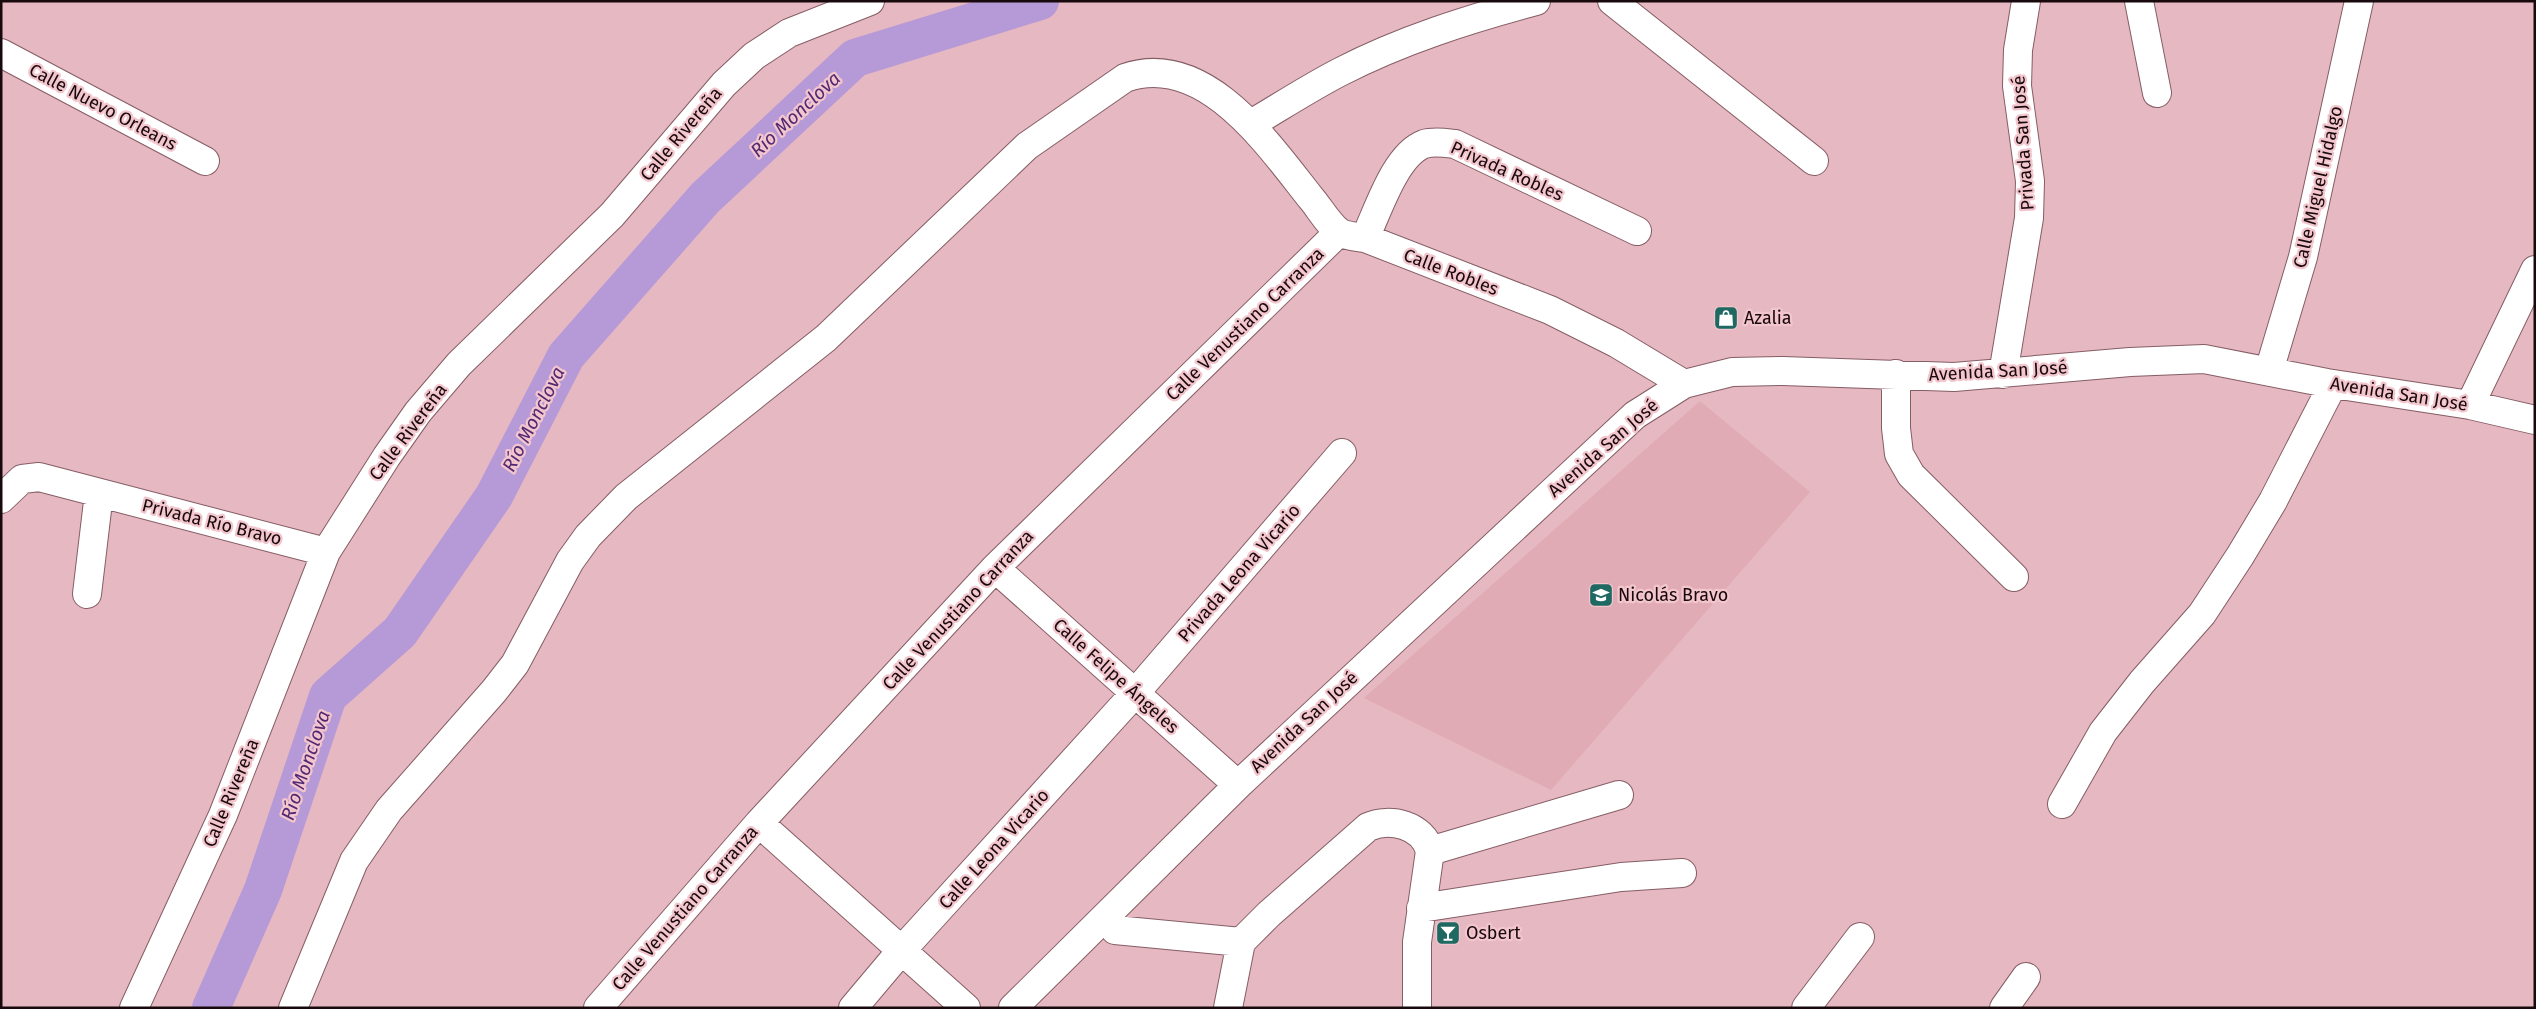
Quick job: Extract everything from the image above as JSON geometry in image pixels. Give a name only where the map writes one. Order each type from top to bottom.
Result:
[{"type":"street","name":"Calle Rivereña","points":[[134,1008],[177,919],[223,815],[326,552],[386,456],[453,371],[612,215],[724,84],[754,56],[789,33],[870,1]]},
{"type":"street","points":[[1251,124],[1339,73],[1385,51],[1428,34],[1536,1]]},
{"type":"street","points":[[1612,1],[1814,161]]},
{"type":"street","name":"Privada San José","points":[[2004,374],[2029,218],[2030,181],[2017,86],[2018,50],[2026,1]]},
{"type":"street","points":[[2139,1],[2157,93]]},
{"type":"street","name":"Calle Miguel Hidalgo","points":[[2269,371],[2303,256],[2359,1]]},
{"type":"street","name":"Calle Nuevo Orleans","points":[[1,53],[206,161]]},
{"type":"street","name":"Calle Robles","points":[[293,1008],[345,877],[366,841],[389,810],[494,692],[527,642],[570,561],[588,536],[626,497],[826,338],[1027,146],[1125,78],[1142,72],[1160,72],[1178,77],[1220,97],[1251,124],[1352,235],[1550,310],[1616,343],[1684,384]]},
{"type":"street","name":"Privada Robles","points":[[1352,235],[1402,160],[1414,150],[1426,144],[1442,142],[1456,144],[1637,231]]},
{"type":"street","name":"Calle Venustiano Carranza","points":[[598,1008],[759,823],[994,568],[1352,235]]},
{"type":"street","points":[[2470,405],[2535,270]]},
{"type":"street","name":"Avenida San José","points":[[1013,1008],[1238,785],[1635,416],[1684,384],[1732,372],[1783,370],[1954,377],[2130,362],[2204,359],[2332,384],[2470,405],[2535,420]]},
{"type":"street","points":[[1896,374],[1896,428],[1899,454],[1911,475],[2014,577]]},
{"type":"street","points":[[2062,804],[2103,732],[2142,682],[2202,614],[2240,556],[2273,501],[2332,384]]},
{"type":"street","name":"Privada Leona Vicario","points":[[1136,692],[1342,453]]},
{"type":"street","name":"Privada Río Bravo","points":[[1,499],[22,478],[38,477],[326,552]]},
{"type":"street","points":[[87,594],[99,493]]},
{"type":"street","name":"Calle Felipe Ángeles","points":[[994,568],[1136,692],[1238,785]]},
{"type":"street","name":"Calle Leona Vicario","points":[[853,1008],[901,951],[1136,692]]},
{"type":"street","points":[[1430,851],[1619,795]]},
{"type":"street","points":[[1228,1008],[1241,942],[1269,914],[1368,827],[1386,822],[1397,823],[1420,835],[1429,845],[1430,851],[1417,942],[1417,1008]]},
{"type":"street","points":[[759,823],[966,1008]]},
{"type":"street","points":[[1421,908],[1621,877],[1682,873]]},
{"type":"street","points":[[1115,930],[1241,942]]},
{"type":"street","points":[[1806,1008],[1860,937]]},
{"type":"street","points":[[2004,1008],[2026,977]]},
{"type":"shaded area","name":"Nicolás Bravo","points":[[1700,401],[1810,492],[1551,790],[1364,698]]},
{"type":"waterway","name":"Río Monclova","points":[[211,1008],[263,890],[328,696],[400,632],[494,496],[566,356],[705,198],[855,58],[1040,1]]},
{"type":"place","name":"Azalia","points":[[1726,318]]},
{"type":"place","name":"Nicolás Bravo","points":[[1601,595]]},
{"type":"place","name":"Osbert","points":[[1448,933]]}]
